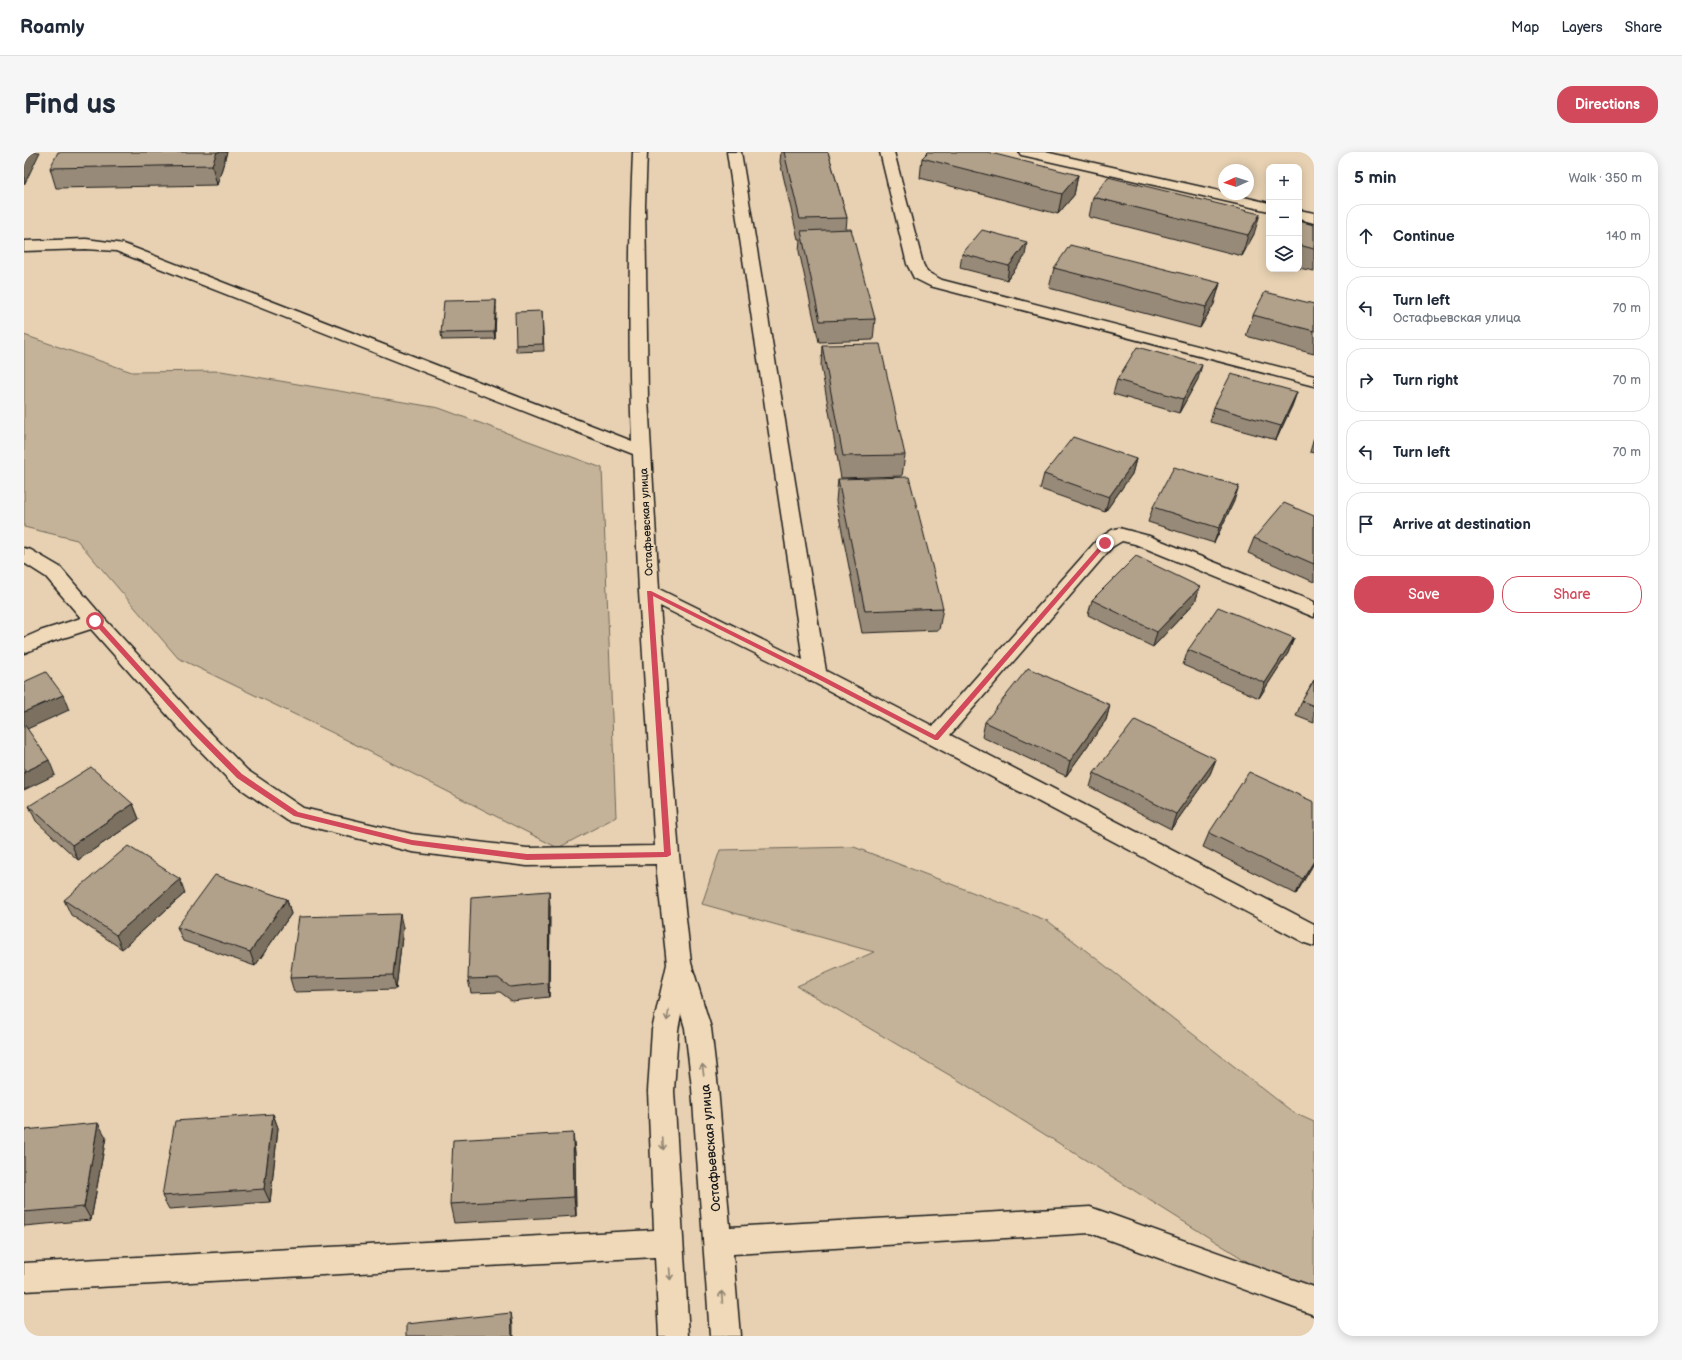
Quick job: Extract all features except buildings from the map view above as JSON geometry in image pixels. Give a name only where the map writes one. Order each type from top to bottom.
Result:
[{"type":"street","name":"Остафьевская улица","points":[[640,152],[638,205],[640,399],[649,592],[667,855],[678,963],[698,1028],[705,1088],[725,1336]]},
{"type":"street","points":[[734,152],[816,676]]},
{"type":"street","points":[[887,152],[915,264],[920,276],[936,283],[1314,381]]},
{"type":"street","points":[[1026,152],[1266,206]]},
{"type":"street","points":[[1302,215],[1314,218]]},
{"type":"street","points":[[24,246],[86,244],[119,247],[642,451]]},
{"type":"street","points":[[935,738],[1105,543],[1119,534],[1142,540],[1314,610]]},
{"type":"street","points":[[24,554],[53,572],[95,621],[192,728],[239,776],[296,815],[412,843],[527,857],[667,855]]},
{"type":"street","points":[[649,592],[816,676],[1314,936]]},
{"type":"street","points":[[24,646],[46,636],[95,621]]},
{"type":"street","name":"Остафьевская улица","points":[[674,1336],[661,1091],[665,1030],[678,963]]},
{"type":"street","points":[[718,1241],[1090,1220],[1314,1302]]},
{"type":"street","points":[[24,1277],[668,1243]]},
{"type":"shaded area","points":[[24,335],[132,372],[221,371],[439,408],[602,468],[616,817],[558,848],[333,733],[178,658],[77,540],[24,527]]},
{"type":"shaded area","points":[[854,847],[1048,921],[1294,1113],[1314,1122],[1314,1300],[1299,1294],[958,1080],[797,986],[874,952],[702,904],[720,850]]},
{"type":"route","points":[[95,621],[192,728],[239,776],[296,815],[412,843],[527,857],[667,855],[649,592],[935,738],[1105,543]]}]
